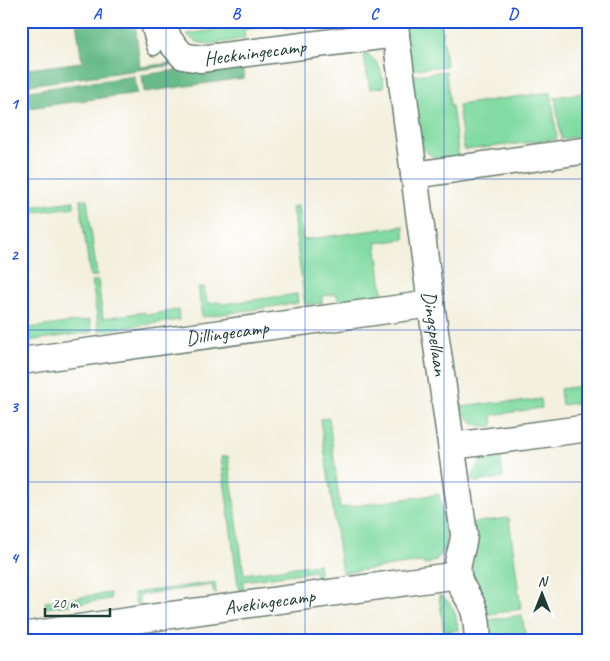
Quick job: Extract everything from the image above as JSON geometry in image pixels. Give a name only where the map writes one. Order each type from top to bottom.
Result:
[{"type":"street","name":"Heckningecamp","points":[[162,21],[169,40],[183,56],[200,59],[395,28]]},
{"type":"street","name":"Dingspellaan","points":[[395,28],[464,534],[464,542],[459,554],[458,575],[460,584],[475,610],[478,640]]},
{"type":"street","points":[[414,175],[589,150]]},
{"type":"street","name":"Dillingecamp","points":[[21,361],[432,304]]},
{"type":"street","points":[[453,446],[589,428]]},
{"type":"street","name":"Avekingecamp","points":[[21,636],[458,575]]},
{"type":"lane","points":[[146,21],[154,49]]},
{"type":"green space","points":[[76,21],[135,21],[140,67],[173,63],[173,65],[21,86],[21,70],[82,62]]},
{"type":"green space","points":[[276,21],[308,21],[309,26],[285,29],[284,23],[244,29],[245,38],[214,44],[198,42],[187,34]]},
{"type":"green space","points":[[401,21],[441,21],[446,66],[408,70]]},
{"type":"green space","points":[[363,53],[373,59],[379,66],[384,87],[370,89]]},
{"type":"green space","points":[[242,62],[244,78],[144,92],[142,75]]},
{"type":"green space","points":[[446,71],[459,160],[434,157],[421,146],[409,76]]},
{"type":"green space","points":[[135,76],[137,93],[21,109],[21,92]]},
{"type":"green space","points":[[551,92],[557,139],[464,150],[458,105]]},
{"type":"green space","points":[[589,92],[589,135],[561,139],[555,97]]},
{"type":"green space","points":[[87,199],[97,276],[90,276],[80,200]]},
{"type":"green space","points":[[74,201],[74,207],[21,214],[21,208]]},
{"type":"green space","points":[[298,206],[303,240],[403,226],[405,239],[376,243],[383,295],[338,301],[337,294],[322,296],[322,303],[305,305],[292,207]]},
{"type":"green space","points":[[92,281],[98,281],[103,318],[145,312],[146,315],[178,310],[179,320],[99,331]]},
{"type":"green space","points":[[204,287],[207,303],[218,302],[223,304],[297,294],[298,303],[202,317],[198,288]]},
{"type":"green space","points":[[90,320],[92,332],[21,342],[21,329]]},
{"type":"green space","points":[[589,385],[589,401],[562,405],[560,389]]},
{"type":"green space","points":[[541,399],[542,408],[492,415],[493,426],[482,426],[472,422],[462,410],[460,404],[463,407],[483,403],[512,401],[512,403]]},
{"type":"green space","points":[[329,418],[340,508],[439,494],[446,536],[445,545],[435,561],[425,565],[421,562],[342,573],[320,419]]},
{"type":"green space","points":[[500,455],[503,478],[473,482],[473,476],[480,463]]},
{"type":"green space","points":[[228,456],[244,574],[318,564],[320,578],[316,579],[315,571],[243,581],[244,591],[239,592],[221,457]]},
{"type":"green space","points":[[509,518],[521,609],[483,615],[480,590],[472,579],[470,571],[475,555],[470,523]]},
{"type":"green space","points":[[215,582],[216,593],[214,593],[212,585],[139,595],[140,605],[136,606],[134,593]]},
{"type":"green space","points":[[110,593],[111,599],[46,608],[45,602]]},
{"type":"green space","points":[[439,595],[451,605],[458,630],[444,632]]},
{"type":"green space","points":[[522,615],[526,640],[486,640],[484,621]]}]
